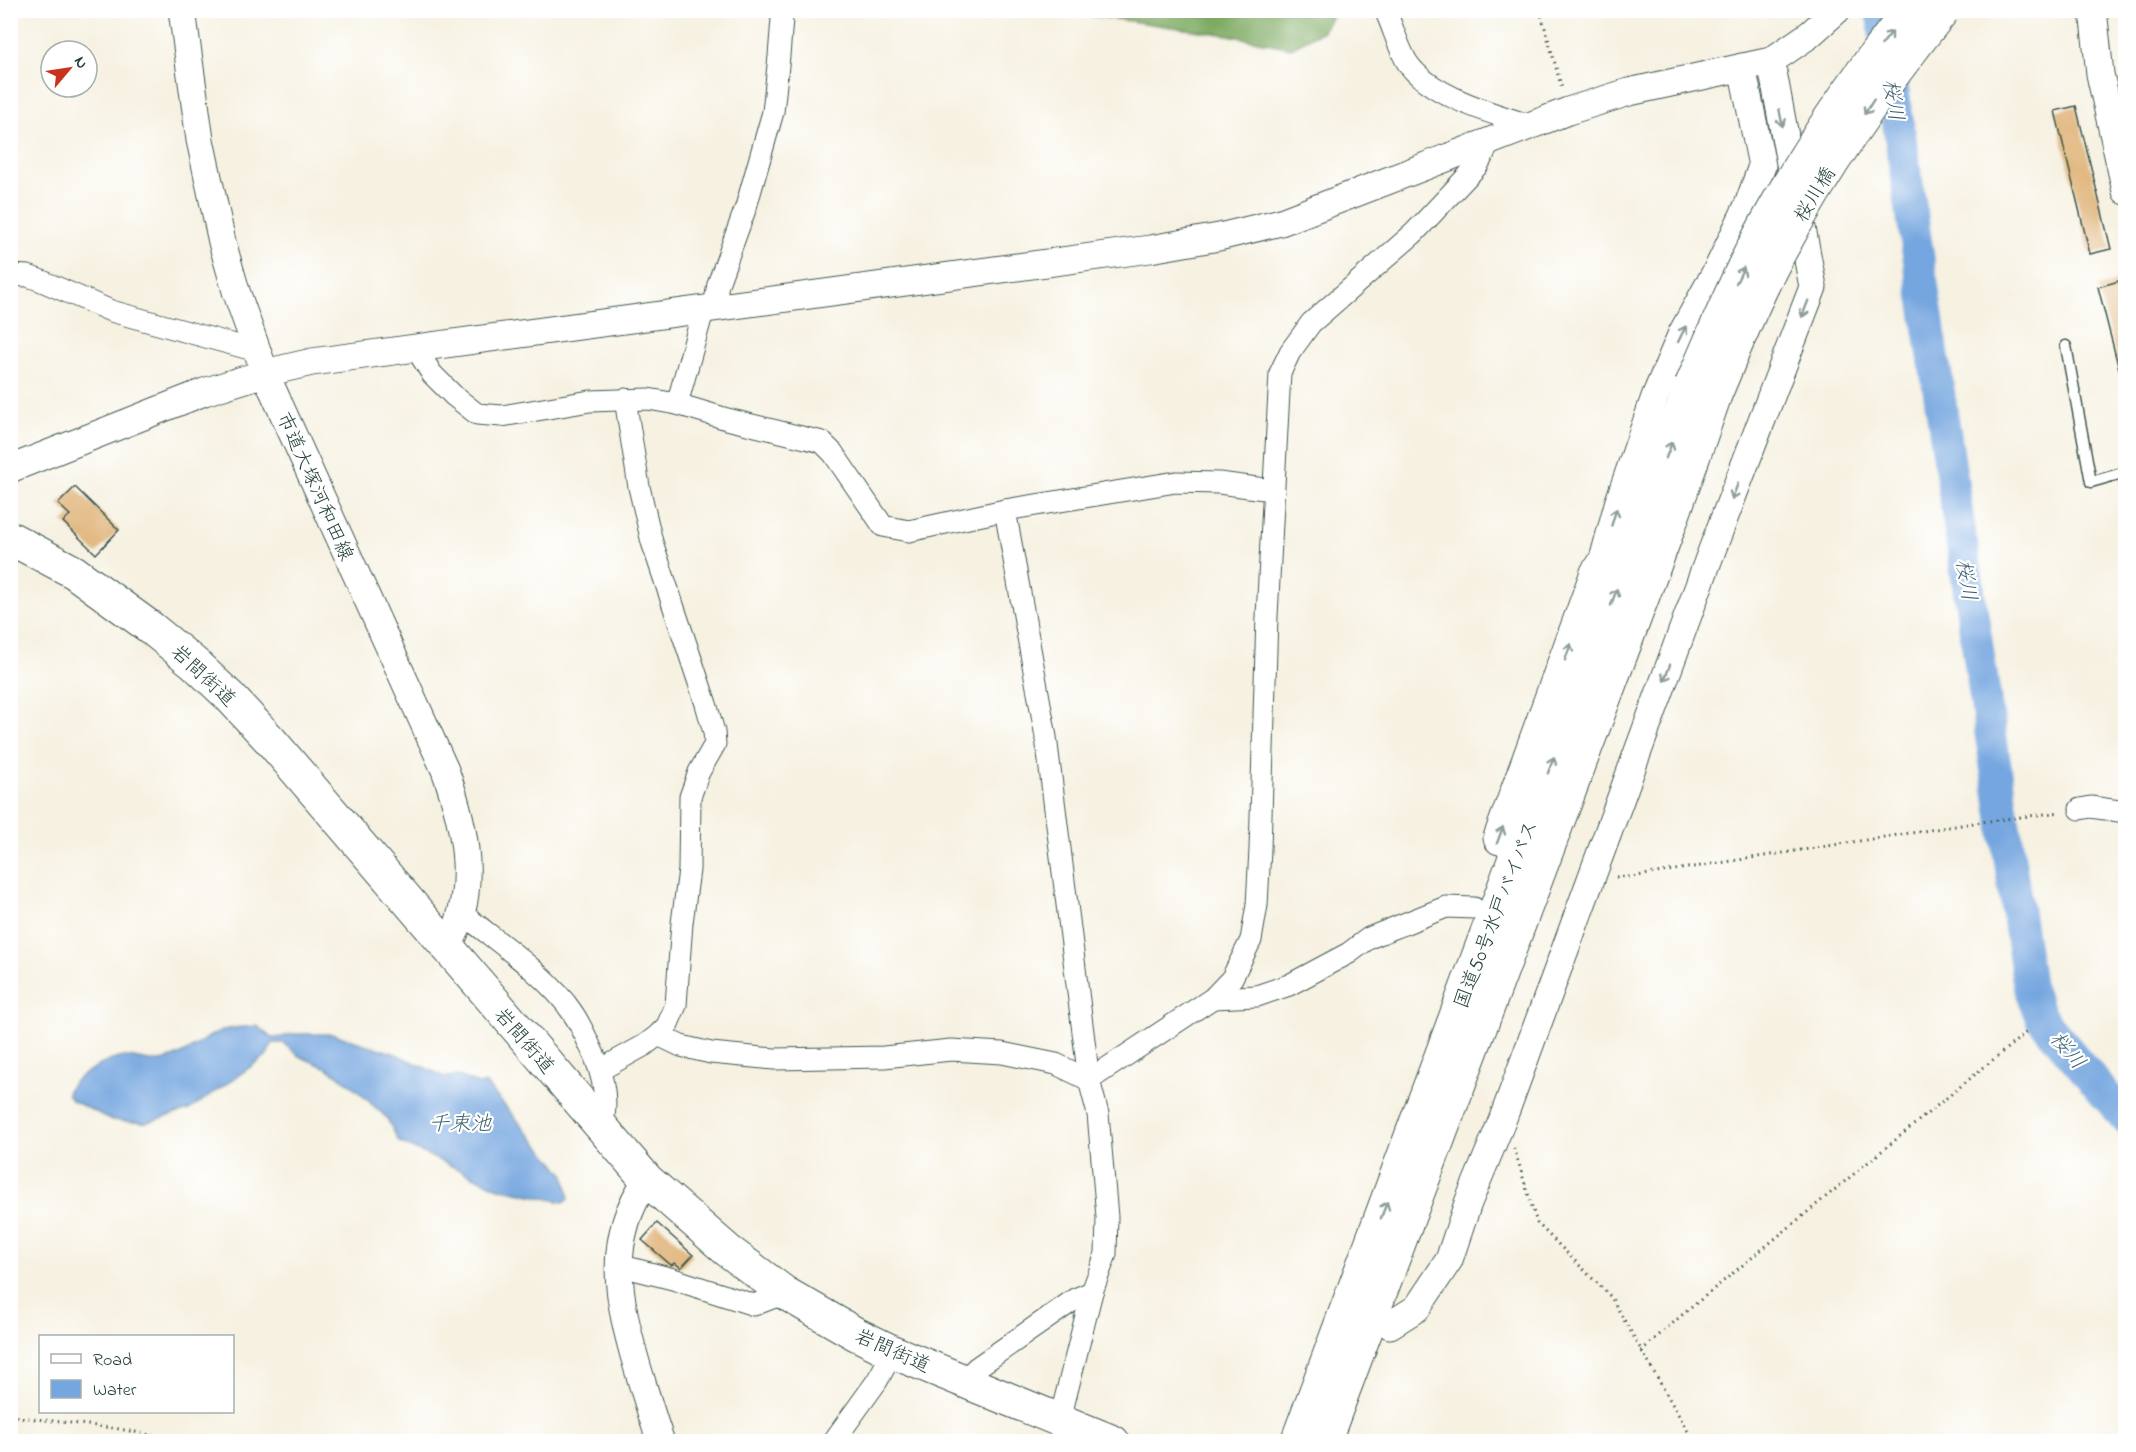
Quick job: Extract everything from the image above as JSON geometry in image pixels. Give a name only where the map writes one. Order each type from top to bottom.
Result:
[{"type":"main road","name":"桜川橋","points":[[1703,391],[1735,287],[1783,194],[1852,86],[1910,10]]},
{"type":"main road","name":"桜川橋","points":[[1703,391],[1743,328],[1765,281],[1804,209],[1873,101],[1899,64],[1943,10]]},
{"type":"main road","name":"国道50号水戸バイパス","points":[[1323,1442],[1461,1041],[1703,391]]},
{"type":"main road","points":[[1276,1442],[1597,573],[1655,524]]},
{"type":"main road","points":[[1343,1442],[1390,1325],[1639,658],[1660,580],[1655,524]]},
{"type":"main road","name":"岩間街道","points":[[10,538],[74,572],[195,663],[230,697],[271,741],[601,1129],[647,1180],[727,1250],[785,1293],[828,1319],[893,1352],[1113,1442]]},
{"type":"main road","name":"国道50号水戸バイパス","points":[[1297,1442],[1461,1041]]},
{"type":"street","name":"市道大塚河和田線","points":[[182,10],[196,111],[210,188],[236,291],[261,362],[445,770],[457,802],[464,843],[466,894],[454,937],[447,949]]},
{"type":"street","points":[[677,404],[709,307],[747,207],[773,112],[782,19],[780,10]]},
{"type":"street","points":[[1385,10],[1407,61],[1417,74],[1433,86],[1486,112],[1529,125]]},
{"type":"street","points":[[10,275],[28,276],[111,310],[261,362],[312,362],[1150,249],[1219,237],[1281,222],[1568,111],[1629,92],[1771,61],[1809,35],[1837,10]]},
{"type":"street","points":[[2093,10],[2100,74],[2126,190]]},
{"type":"street","points":[[1390,1325],[1417,1308],[1449,1260],[1468,1203],[1502,1122],[1712,550],[1813,287],[1771,61]]},
{"type":"street","points":[[1597,573],[1655,397],[1682,333],[1719,266],[1748,205],[1762,166],[1742,67]]},
{"type":"street","points":[[1089,1080],[1213,998],[1232,978],[1251,940],[1257,905],[1272,490],[1280,373],[1290,352],[1311,323],[1414,233],[1478,165],[1491,140]]},
{"type":"street","points":[[415,347],[432,374],[454,396],[477,414],[502,416],[590,401],[648,399],[677,404],[727,419],[822,442],[833,453],[883,526],[909,531],[1005,510],[1176,482],[1219,483],[1272,490]]},
{"type":"street","points":[[10,469],[204,392],[261,362]]},
{"type":"street","points":[[600,1070],[645,1045],[658,1035],[667,1026],[676,1005],[682,923],[689,870],[690,797],[699,772],[715,744],[706,704],[651,542],[639,487],[626,399]]},
{"type":"street","points":[[1005,510],[1046,737],[1089,1080],[1098,1114],[1107,1217],[1106,1254],[1092,1292],[1060,1419]]},
{"type":"street","points":[[2080,809],[2091,807],[2126,812]]},
{"type":"street","points":[[1213,998],[1257,996],[1278,989],[1349,953],[1369,938],[1446,907],[1474,908]]},
{"type":"street","points":[[462,913],[520,960],[562,999],[573,1013],[600,1070],[606,1097],[605,1118],[601,1129]]},
{"type":"street","points":[[658,1035],[681,1046],[711,1053],[774,1059],[884,1058],[951,1050],[1002,1053],[1056,1064],[1089,1080]]},
{"type":"street","points":[[647,1180],[635,1196],[626,1219],[618,1265],[622,1312],[661,1442]]},
{"type":"street","points":[[618,1265],[632,1267],[754,1305],[785,1293]]},
{"type":"street","points":[[964,1381],[976,1368],[1066,1305],[1092,1292]]},
{"type":"street","points":[[832,1442],[878,1381],[893,1352]]},
{"type":"lane","points":[[2066,346],[2091,482],[2126,472]]},
{"type":"path","points":[[1540,10],[1568,111]]},
{"type":"path","points":[[1591,877],[1630,877],[1974,823],[2080,809]]},
{"type":"path","points":[[1641,1351],[2028,1031]]},
{"type":"path","points":[[1502,1122],[1518,1156],[1537,1223],[1611,1297],[1694,1442]]},
{"type":"path","points":[[10,1416],[114,1428],[187,1442]]},
{"type":"green space","points":[[1335,10],[1323,31],[1291,48],[1228,35],[1060,11]]},
{"type":"water","name":"千束池","points":[[257,1026],[272,1038],[292,1034],[333,1034],[396,1054],[445,1077],[459,1076],[480,1085],[485,1083],[565,1175],[569,1199],[563,1202],[499,1188],[399,1142],[387,1118],[350,1084],[327,1068],[299,1056],[284,1043],[273,1043],[266,1056],[189,1110],[145,1123],[112,1120],[71,1100],[67,1094],[75,1081],[92,1069],[112,1060],[127,1057],[154,1061],[165,1060],[184,1053],[221,1031]]},
{"type":"building","points":[[2076,106],[2111,249],[2090,254],[2055,111]]},
{"type":"building","points":[[2119,281],[2126,306],[2126,372],[2120,373],[2098,287]]},
{"type":"building","points":[[75,487],[119,530],[96,554],[63,522],[70,515],[58,504]]},
{"type":"building","points":[[657,1223],[693,1255],[681,1268],[675,1263],[671,1265],[642,1240]]},
{"type":"waterway","name":"桜川","points":[[1881,10],[2029,987],[2041,1018],[2126,1119]]}]
